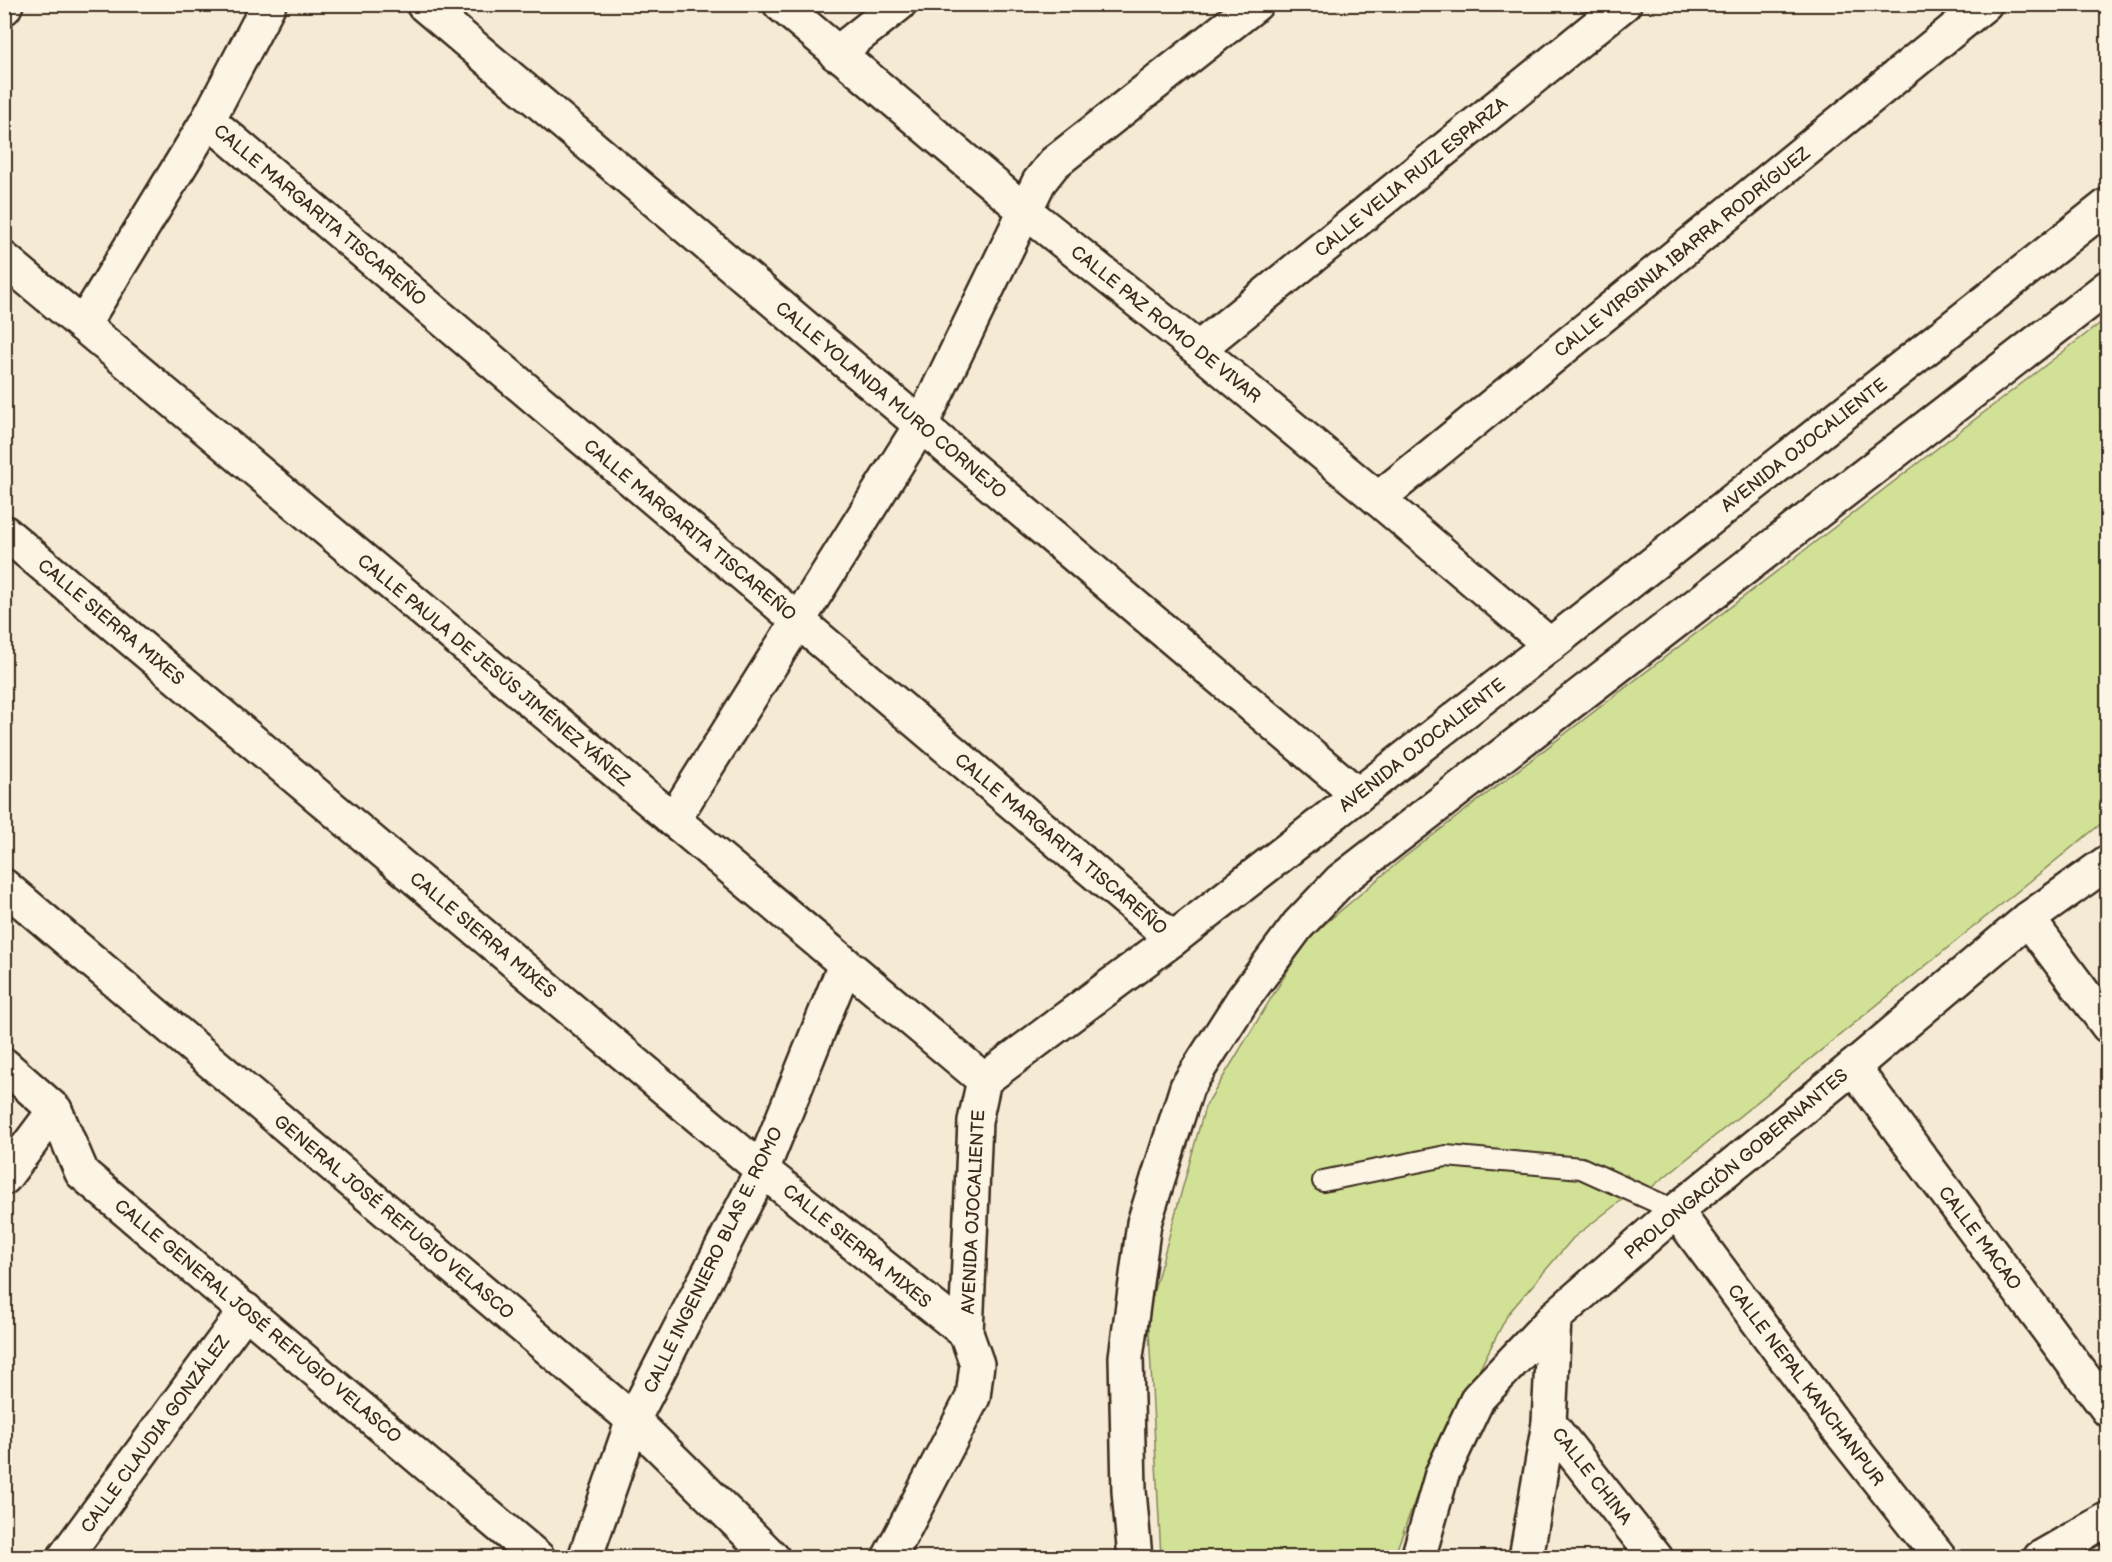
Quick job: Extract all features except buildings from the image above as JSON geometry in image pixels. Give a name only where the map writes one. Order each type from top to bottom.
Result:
[{"type":"street","points":[[83,325],[208,120],[269,4]]},
{"type":"street","name":"CALLE YOLANDA MURO CORNEJO","points":[[423,4],[1359,795]]},
{"type":"street","name":"CALLE PAZ ROMO DE VIVAR","points":[[780,4],[836,54],[1024,210],[1198,349],[1550,645]]},
{"type":"street","points":[[836,54],[899,4]]},
{"type":"street","points":[[673,820],[921,425],[1039,182],[1054,163],[1256,4]]},
{"type":"street","name":"CALLE VELIA RUIZ ESPARZA","points":[[1198,349],[1624,4]]},
{"type":"street","name":"CALLE VIRGINIA IBARRA RODRÍGUEZ","points":[[1378,499],[1985,4]]},
{"type":"street","name":"CALLE MARGARITA TISCAREÑO","points":[[208,120],[1173,939]]},
{"type":"street","name":"AVENIDA OJOCALIENTE","points":[[889,1557],[973,1397],[977,1364],[966,1333],[975,1121],[984,1080],[1173,939],[1359,795],[2108,206]]},
{"type":"street","name":"CALLE PAULA DE JESÚS JIMÉNEZ YÁÑEZ","points":[[4,259],[984,1080]]},
{"type":"street","points":[[1135,1557],[1130,1491],[1126,1357],[1144,1223],[1187,1087],[1257,980],[1298,925],[1341,880],[2108,287]]},
{"type":"street","name":"CALLE SIERRA MIXES","points":[[4,532],[762,1170],[966,1333]]},
{"type":"street","name":"PROLONGACIÓN GOBERNANTES","points":[[1418,1557],[1442,1474],[1478,1398],[1554,1318],[1676,1211],[1853,1067],[2028,919],[2108,862]]},
{"type":"street","name":"GENERAL JOSÉ REFUGIO VELASCO","points":[[4,886],[633,1420],[773,1557]]},
{"type":"street","points":[[2028,919],[2108,1026]]},
{"type":"street","name":"CALLE INGENIERO BLAS E. ROMO","points":[[585,1557],[633,1420],[762,1170],[845,965]]},
{"type":"street","name":"CALLE GENERAL JOSÉ REFUGIO VELASCO","points":[[4,1065],[55,1110],[82,1173],[538,1557]]},
{"type":"street","name":"CALLE MACAO","points":[[1853,1067],[2108,1410]]},
{"type":"street","points":[[4,1178],[55,1110]]},
{"type":"street","name":"CALLE NEPAL KANCHANPUR","points":[[1676,1211],[1838,1430],[1940,1557]]},
{"type":"street","name":"CALLE CLAUDIA GONZÁLEZ","points":[[64,1557],[246,1310]]},
{"type":"street","points":[[1526,1557],[1549,1423],[1554,1318]]},
{"type":"street","name":"CALLE CHINA","points":[[1549,1423],[1656,1557]]},
{"type":"street","points":[[2040,1557],[2108,1519]]},
{"type":"lane","points":[[1323,1180],[1446,1156],[1581,1168],[1676,1211]]},
{"type":"green space","points":[[2107,318],[2107,819],[1642,1195],[1627,1175],[1627,1196],[1573,1238],[1508,1314],[1422,1481],[1394,1557],[1161,1557],[1148,1312],[1205,1107],[1307,939],[1402,859]]}]
